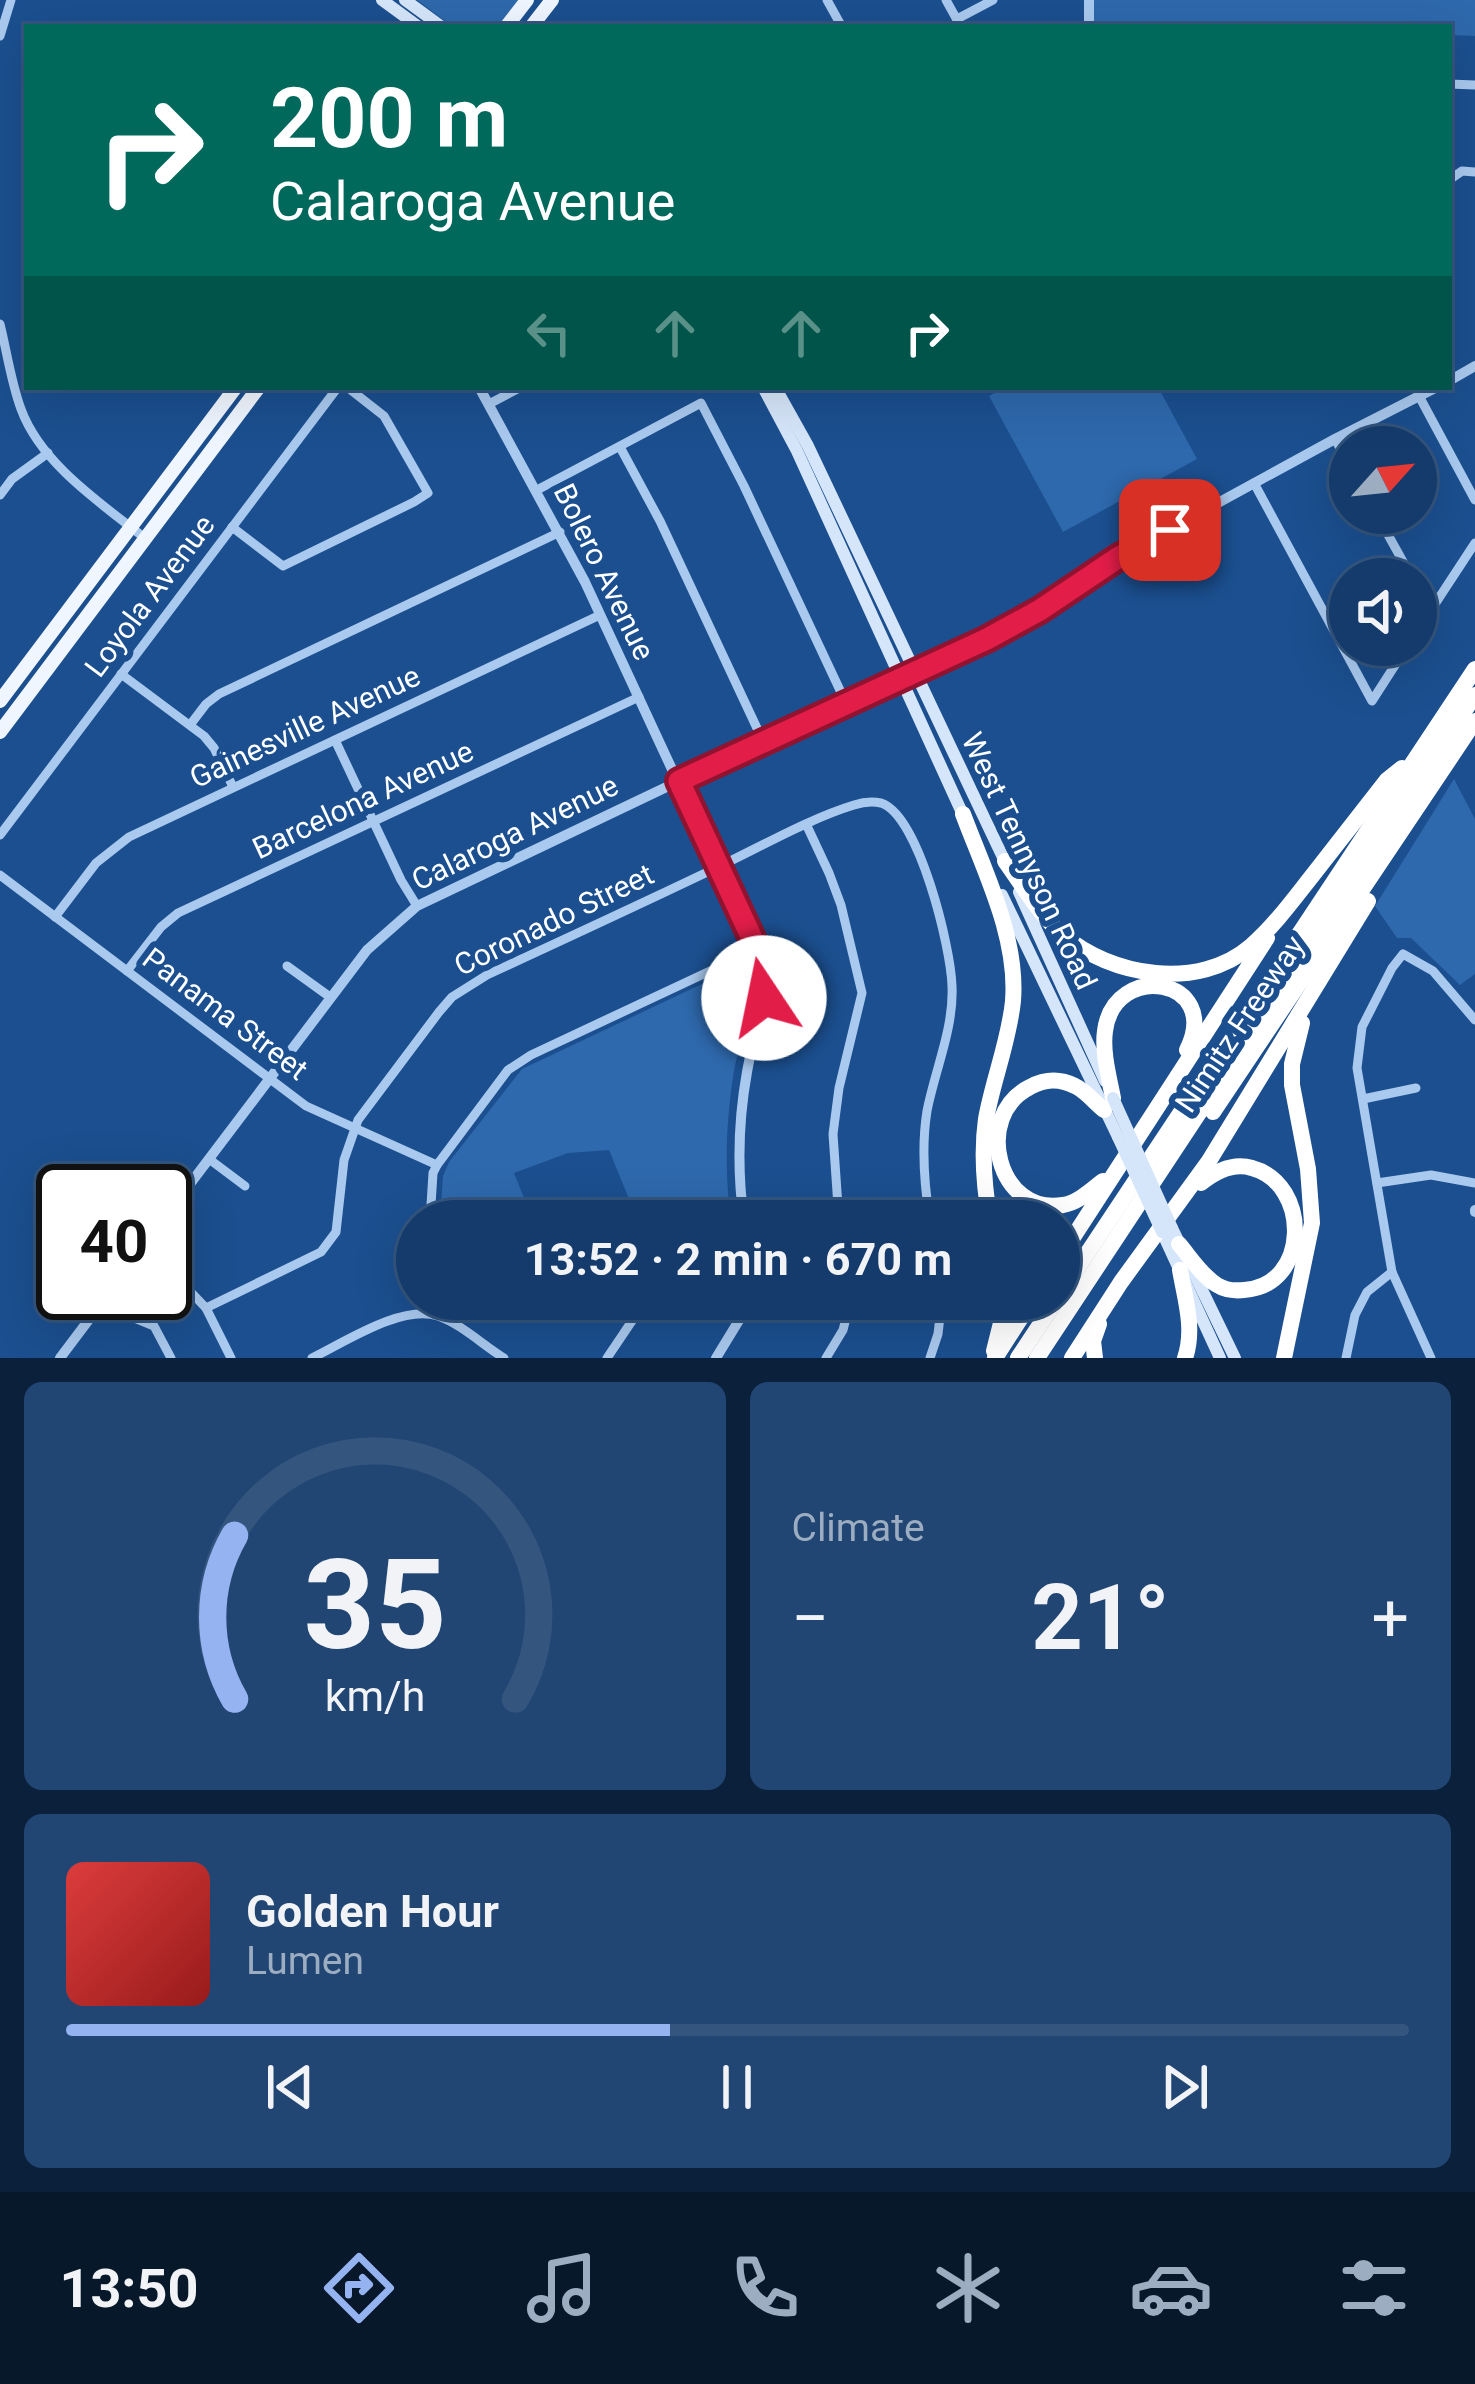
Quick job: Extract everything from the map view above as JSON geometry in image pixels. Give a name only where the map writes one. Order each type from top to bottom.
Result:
[{"type":"highway","name":"Nimitz Freeway","points":[[1080,1265],[1475,669]]},
{"type":"highway","points":[[1037,1358],[1475,695]]},
{"type":"highway","name":"Nimitz Freeway","points":[[1050,1358],[1475,721]]},
{"type":"highway","points":[[1080,1227],[1287,908],[1387,780],[1417,756]]},
{"type":"highway","points":[[963,814],[1011,957],[1013,999],[983,1148],[986,1200]]},
{"type":"highway","points":[[1170,1231],[1384,876],[1385,856]]},
{"type":"highway","points":[[1005,861],[1065,937],[1103,960],[1146,971],[1190,972],[1222,964],[1251,946],[1287,908]]},
{"type":"highway","points":[[1108,1104],[1107,1019],[1121,998],[1153,985],[1185,997],[1195,1018],[1193,1039],[1163,1099]]},
{"type":"highway","points":[[1284,1358],[1312,1222],[1308,1169],[1292,1084],[1292,1064],[1310,1000]]},
{"type":"highway","points":[[1108,1104],[1075,1086],[1041,1081],[1021,1091],[1005,1109],[997,1150],[1014,1186],[1045,1204],[1066,1205],[1114,1174]]},
{"type":"highway","points":[[1072,1358],[1120,1282],[1170,1231],[1205,1179],[1224,1168],[1241,1166],[1275,1179],[1294,1215],[1295,1243],[1279,1275],[1257,1288],[1231,1290],[1215,1284],[1170,1231]]},
{"type":"highway","points":[[1180,1270],[1190,1326],[1185,1358]]},
{"type":"highway","points":[[1095,1358],[1095,1335],[1120,1282]]},
{"type":"highway","points":[[994,1358],[1002,1320]]},
{"type":"highway","points":[[994,1358],[1019,1320]]},
{"type":"highway","name":"Nimitz Freeway","points":[[1018,1358],[1043,1320]]},
{"type":"main road","points":[[382,0],[415,24]]},
{"type":"main road","points":[[405,0],[438,24]]},
{"type":"main road","points":[[508,24],[527,0]]},
{"type":"main road","points":[[533,24],[552,0]]},
{"type":"main road","points":[[0,701],[234,390]]},
{"type":"main road","points":[[0,732],[258,390]]},
{"type":"main road","name":"West Tennyson Road","points":[[765,390],[963,814],[1235,1358]]},
{"type":"main road","name":"West Tennyson Road","points":[[778,390],[1005,861],[1118,1137],[1170,1231],[1180,1270],[1220,1358]]},
{"type":"street","points":[[946,0],[959,23],[994,0]]},
{"type":"street","points":[[0,36],[6,4]]},
{"type":"street","points":[[1452,178],[1462,171],[1475,172]]},
{"type":"street","points":[[0,324],[14,361],[21,411],[48,453],[65,473],[146,539]]},
{"type":"street","name":"Loyola Avenue","points":[[0,835],[336,390]]},
{"type":"street","points":[[232,527],[283,566],[428,493],[384,416],[351,390]]},
{"type":"street","name":"Bolero Avenue","points":[[481,390],[560,532],[757,949]]},
{"type":"street","points":[[489,404],[515,390]]},
{"type":"street","name":"Calaroga Avenue","points":[[1360,426],[1431,390]]},
{"type":"street","points":[[1419,396],[1475,500]]},
{"type":"street","points":[[537,490],[701,403],[846,704]]},
{"type":"street","name":"Calaroga Avenue","points":[[192,1181],[380,936],[418,906],[1013,625],[1119,557],[1329,442]]},
{"type":"street","points":[[620,447],[660,521],[763,741]]},
{"type":"street","points":[[0,495],[12,479],[48,453]]},
{"type":"street","points":[[1254,483],[1329,622]]},
{"type":"street","points":[[190,725],[219,694],[560,532]]},
{"type":"street","points":[[1388,534],[1407,569],[1438,600],[1475,543]]},
{"type":"street","name":"Gainesville Avenue","points":[[55,916],[96,863],[122,842],[600,615]]},
{"type":"street","points":[[1353,666],[1372,701],[1394,666]]},
{"type":"street","points":[[121,674],[214,748],[233,788]]},
{"type":"street","name":"Barcelona Avenue","points":[[128,971],[161,927],[178,913],[639,697]]},
{"type":"street","points":[[335,740],[418,906]]},
{"type":"street","name":"Coronado Street","points":[[206,1308],[331,1243],[354,1128],[439,1012],[469,985],[867,802],[896,812],[913,836],[950,968],[951,1012],[924,1133],[927,1200]]},
{"type":"street","points":[[807,826],[841,905],[862,993],[833,1134],[838,1200]]},
{"type":"street","name":"Panama Street","points":[[0,875],[306,1106],[436,1165]]},
{"type":"street","points":[[432,1200],[436,1165],[499,1081],[519,1062],[757,949],[764,998],[741,1112],[742,1200]]},
{"type":"street","points":[[1431,1358],[1392,1272],[1357,1068],[1362,1027],[1403,954],[1433,970],[1475,1020]]},
{"type":"street","points":[[287,966],[330,997]]},
{"type":"street","points":[[1363,1099],[1416,1088]]},
{"type":"street","points":[[209,1159],[245,1186]]},
{"type":"street","points":[[1377,1183],[1431,1174],[1475,1183]]},
{"type":"street","points":[[1346,1358],[1355,1315],[1367,1292],[1392,1272]]},
{"type":"street","points":[[192,1293],[206,1308],[231,1358]]},
{"type":"street","points":[[312,1358],[396,1319]]},
{"type":"street","points":[[60,1358],[91,1320]]},
{"type":"street","points":[[140,1320],[154,1326],[171,1358]]},
{"type":"street","points":[[446,1320],[501,1357]]},
{"type":"street","points":[[607,1358],[633,1320]]},
{"type":"street","points":[[716,1358],[739,1320]]},
{"type":"street","points":[[826,1358],[847,1320]]},
{"type":"street","points":[[930,1358],[940,1320]]},
{"type":"shaded area","points":[[417,0],[518,0],[499,24],[449,24]]},
{"type":"shaded area","points":[[1094,0],[1475,0],[1475,36],[1452,35],[1452,24],[1094,23]]},
{"type":"shaded area","points":[[1000,390],[1160,390],[1197,459],[1063,532],[989,396]]},
{"type":"shaded area","points":[[1454,779],[1475,819],[1475,974],[1460,985],[1411,938],[1397,938],[1375,906]]},
{"type":"shaded area","points":[[740,966],[750,970],[751,995],[729,1108],[730,1200],[629,1200],[609,1150],[568,1153],[514,1173],[525,1200],[441,1200],[449,1162],[522,1069]]},
{"type":"route","points":[[764,998],[757,949],[679,781],[987,639],[1170,530]]}]
